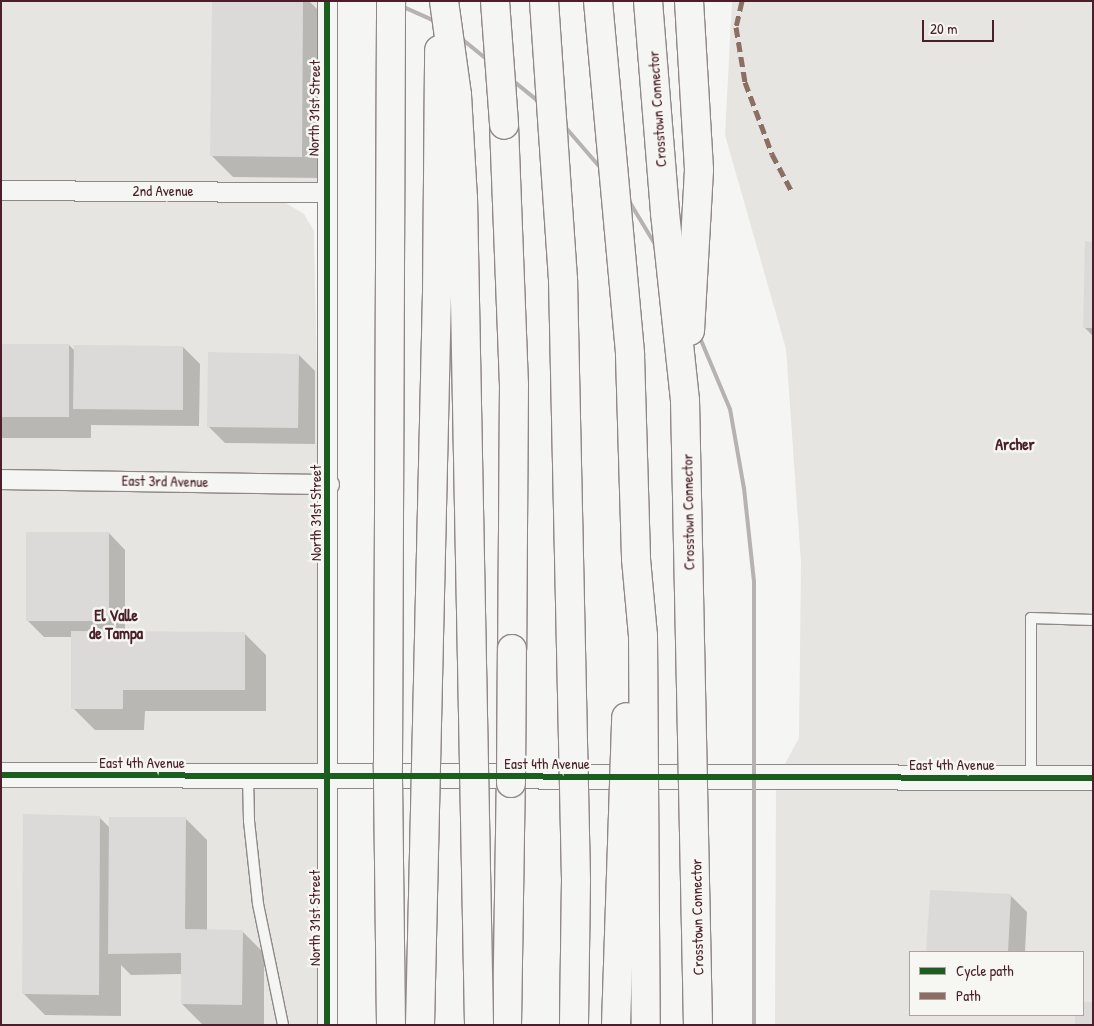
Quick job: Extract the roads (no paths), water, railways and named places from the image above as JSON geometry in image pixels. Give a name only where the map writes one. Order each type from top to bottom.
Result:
[{"type":"highway","points":[[391,1],[388,745],[391,1025]]},
{"type":"highway","points":[[420,1025],[437,294],[436,89],[443,1]]},
{"type":"highway","points":[[443,1],[457,96],[463,198],[479,1025]]},
{"type":"highway","points":[[495,1],[508,215],[514,385],[507,1025]]},
{"type":"highway","points":[[544,1],[563,279],[576,851],[574,1025]]},
{"type":"highway","points":[[598,1],[630,355],[636,559],[643,636],[646,1025]]},
{"type":"highway","name":"Crosstown Connector","points":[[648,1],[665,213],[686,400],[698,1025]]},
{"type":"highway","points":[[686,400],[699,170],[688,1]]},
{"type":"highway","points":[[616,1025],[628,636],[636,559]]},
{"type":"street","name":"North 31st Street","points":[[327,1],[325,192],[329,484],[327,1025]]},
{"type":"street","name":"2nd Avenue","points":[[1,190],[325,192]]},
{"type":"street","name":"East 3rd Avenue","points":[[1,478],[329,484]]},
{"type":"street","name":"East 4th Avenue","points":[[1,775],[1093,778]]},
{"type":"lane","points":[[1032,777],[1032,618],[1093,620]]},
{"type":"lane","points":[[248,776],[249,821],[258,904],[283,1025]]},
{"type":"railway","points":[[390,1],[446,26],[554,114],[629,201],[674,276],[730,409],[744,488],[754,582],[754,1025]]},
{"type":"district","name":"Archer","points":[[1015,444]]},
{"type":"district","name":"El Valle de Tampa","points":[[116,624]]}]
